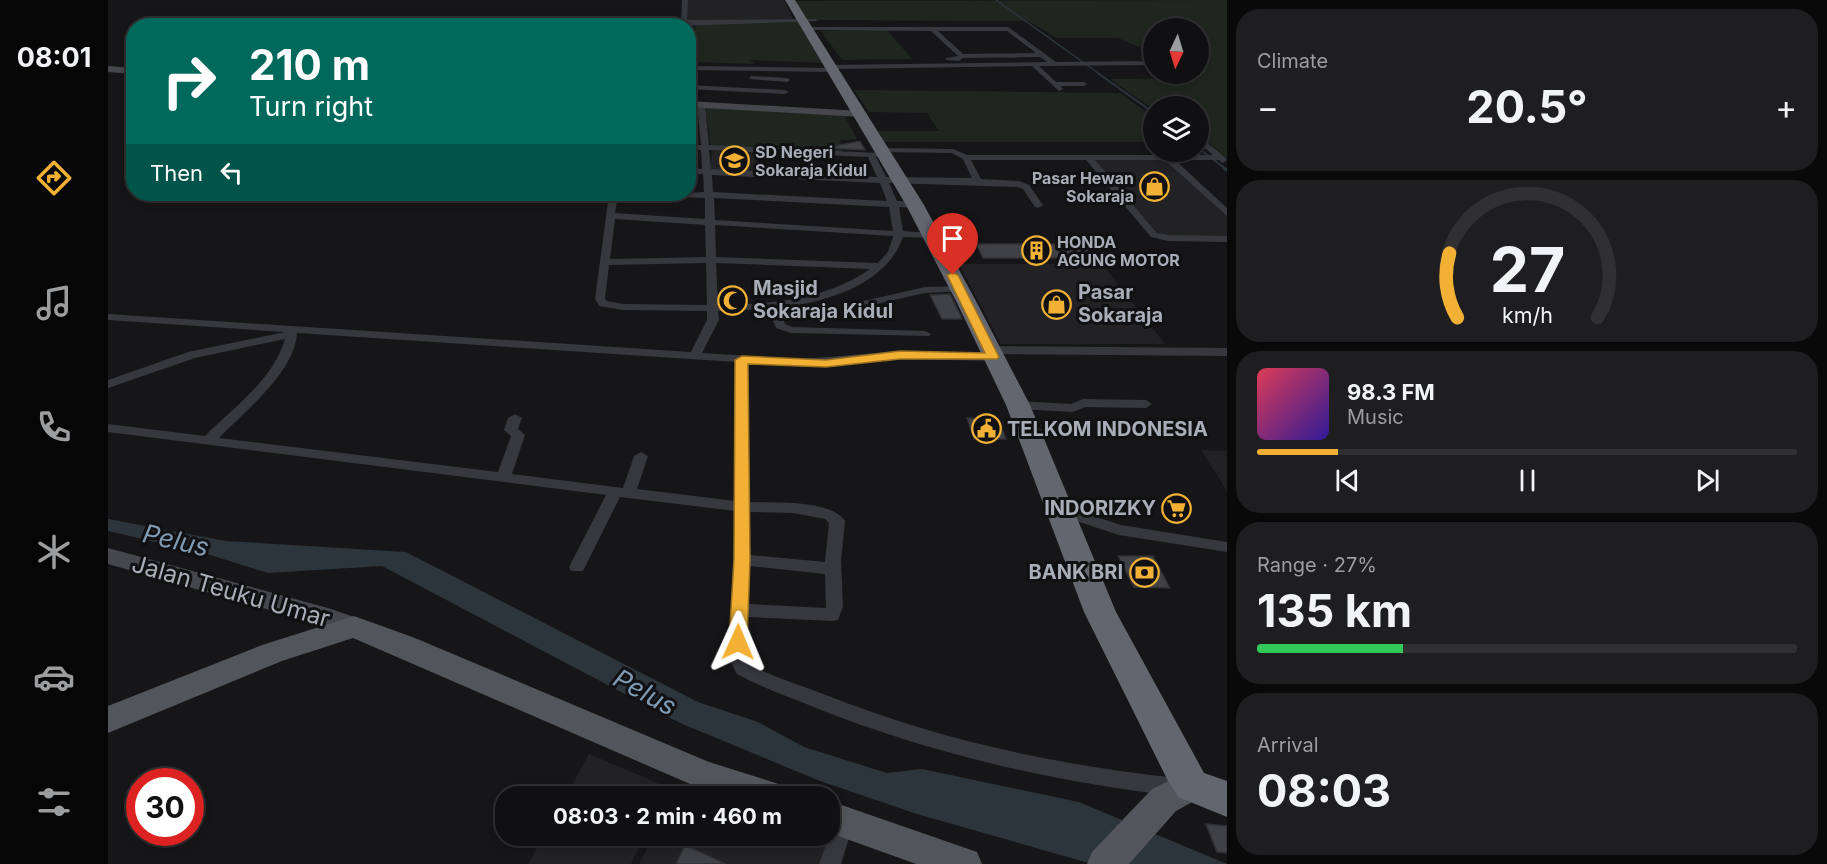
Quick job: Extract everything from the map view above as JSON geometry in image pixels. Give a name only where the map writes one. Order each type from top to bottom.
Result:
[{"type":"highway","points":[[790,0],[861,114],[903,205],[933,236],[1018,405],[1100,612],[1157,727],[1180,791],[1227,799]]},
{"type":"main road","points":[[108,720],[272,653],[354,627],[405,646],[704,775],[739,786]]},
{"type":"main road","points":[[1105,864],[1180,791]]},
{"type":"main road","points":[[840,821],[964,864]]},
{"type":"street","points":[[684,18],[685,0]]},
{"type":"street","points":[[696,23],[1008,29],[1055,65]]},
{"type":"street","points":[[933,29],[961,56]]},
{"type":"street","points":[[696,68],[831,66],[957,59],[961,56],[1044,55]]},
{"type":"street","points":[[831,66],[1143,63]]},
{"type":"street","points":[[1034,65],[1056,86],[1084,84]]},
{"type":"street","points":[[108,69],[126,70]]},
{"type":"street","points":[[751,69],[754,108]]},
{"type":"street","points":[[696,75],[787,80]]},
{"type":"street","points":[[696,87],[785,92]]},
{"type":"street","points":[[696,105],[861,114]]},
{"type":"street","points":[[694,357],[713,320],[708,171],[699,125],[701,105]]},
{"type":"street","points":[[696,147],[879,153],[953,151],[966,157],[1143,157]]},
{"type":"street","points":[[1209,148],[1221,160]]},
{"type":"street","points":[[966,157],[976,176],[977,179],[974,180]]},
{"type":"street","points":[[1088,157],[1154,235],[1168,238],[1227,239]]},
{"type":"street","points":[[1171,162],[1226,212]]},
{"type":"street","points":[[696,171],[890,180],[974,180],[1020,184],[1026,188],[1038,205]]},
{"type":"street","points":[[612,201],[600,299],[603,304],[622,307],[772,306],[847,287],[881,266],[894,251],[903,205],[696,195]]},
{"type":"street","points":[[610,216],[933,236]]},
{"type":"street","points":[[605,262],[711,260],[881,266]]},
{"type":"street","points":[[862,304],[925,290],[960,289]]},
{"type":"street","points":[[772,306],[780,326],[791,330],[925,334]]},
{"type":"street","points":[[108,318],[298,333],[826,363],[900,355],[1227,352]]},
{"type":"street","points":[[108,384],[192,355],[298,333]]},
{"type":"street","points":[[209,440],[274,374],[298,333]]},
{"type":"street","points":[[742,360],[742,560],[738,610],[738,659],[743,669],[831,706],[929,740],[1101,779],[1180,791]]},
{"type":"street","points":[[1018,405],[1073,408],[1083,403],[1146,404]]},
{"type":"street","points":[[504,476],[518,435],[511,430],[515,418]]},
{"type":"street","points":[[108,428],[741,507],[819,511],[833,516],[837,521],[834,569],[835,606],[832,615],[738,610]]},
{"type":"street","points":[[577,567],[641,456]]},
{"type":"street","points":[[1060,510],[1119,530],[1227,547]]},
{"type":"street","name":"Jalan Teuku Umar","points":[[108,556],[317,614],[354,627]]},
{"type":"street","points":[[742,560],[834,569]]},
{"type":"street","points":[[830,864],[833,846]]},
{"type":"shaded area","points":[[687,0],[784,0],[794,22],[696,21],[696,18],[686,18]]},
{"type":"shaded area","points":[[1227,0],[1227,158],[1209,143],[1209,96],[1143,96],[1143,102],[1110,79],[1143,79],[1143,84],[1209,84],[1209,18],[1143,18],[1143,47],[1118,38],[1057,38],[1028,21],[808,20],[795,1]]},
{"type":"shaded area","points":[[696,22],[798,22],[825,63],[750,60],[754,64],[697,62]]},
{"type":"shaded area","points":[[887,30],[912,59],[842,60],[821,31]]},
{"type":"shaded area","points":[[854,90],[1120,93],[1143,110],[1143,142],[884,142],[878,131],[939,131],[927,113],[869,112]]},
{"type":"shaded area","points":[[705,107],[844,115],[857,139],[840,140],[843,154],[711,147]]},
{"type":"shaded area","name":"SD Negeri Sokaraja Kidul","points":[[712,150],[757,151],[758,173],[710,171]]},
{"type":"shaded area","name":"Pasar Hewan Sokaraja","points":[[1088,157],[1143,157],[1143,162],[1169,162],[1227,216],[1227,237],[1160,235]]},
{"type":"shaded area","name":"Pasar Sokaraja","points":[[959,264],[1102,264],[1165,344],[1001,344]]},
{"type":"shaded area","points":[[1201,450],[1227,451],[1227,491]]},
{"type":"shaded area","points":[[589,754],[665,786],[571,786]]},
{"type":"shaded area","points":[[538,846],[639,846],[631,864],[528,864]]},
{"type":"shaded area","points":[[649,846],[830,846],[824,864],[639,864]]},
{"type":"water","name":"Pelus","points":[[108,519],[226,541],[406,552],[698,702],[758,722],[804,747],[887,773],[922,769],[1079,802],[1227,864],[1092,864],[917,814],[820,781],[680,723],[382,566],[268,573],[207,554],[108,531]]},
{"type":"building","points":[[860,141],[865,150],[825,148]]},
{"type":"building","name":"HONDA AGUNG MOTOR","points":[[976,244],[1087,244],[1097,258],[983,258]]},
{"type":"building","points":[[950,294],[962,319],[942,319],[930,295]]},
{"type":"building","name":"TELKOM INDONESIA","points":[[967,418],[998,419],[1006,439],[974,439]]},
{"type":"building","name":"BANK BRI","points":[[1118,556],[1153,556],[1170,588],[1134,587]]},
{"type":"building","points":[[1206,824],[1227,826],[1227,853],[1217,852]]},
{"type":"building","points":[[685,846],[687,846],[726,864],[676,864]]},
{"type":"waterway","points":[[996,0],[1101,75]]},
{"type":"waterway","points":[[1099,74],[1143,105]]},
{"type":"waterway","points":[[1209,156],[1226,169]]},
{"type":"place","name":"SD Negeri Sokaraja Kidul","points":[[734,161]]},
{"type":"place","name":"Pasar Hewan Sokaraja","points":[[1155,187]]},
{"type":"place","name":"HONDA AGUNG MOTOR","points":[[1036,251]]},
{"type":"place","name":"Masjid Sokaraja Kidul","points":[[732,300]]},
{"type":"place","name":"Pasar Sokaraja","points":[[1057,304]]},
{"type":"place","name":"TELKOM INDONESIA","points":[[986,429]]},
{"type":"place","name":"INDORIZKY","points":[[1177,508]]},
{"type":"place","name":"BANK BRI","points":[[1144,572]]},
{"type":"route","points":[[738,642],[742,560],[742,360],[826,363],[900,355],[993,357],[953,275]]}]
